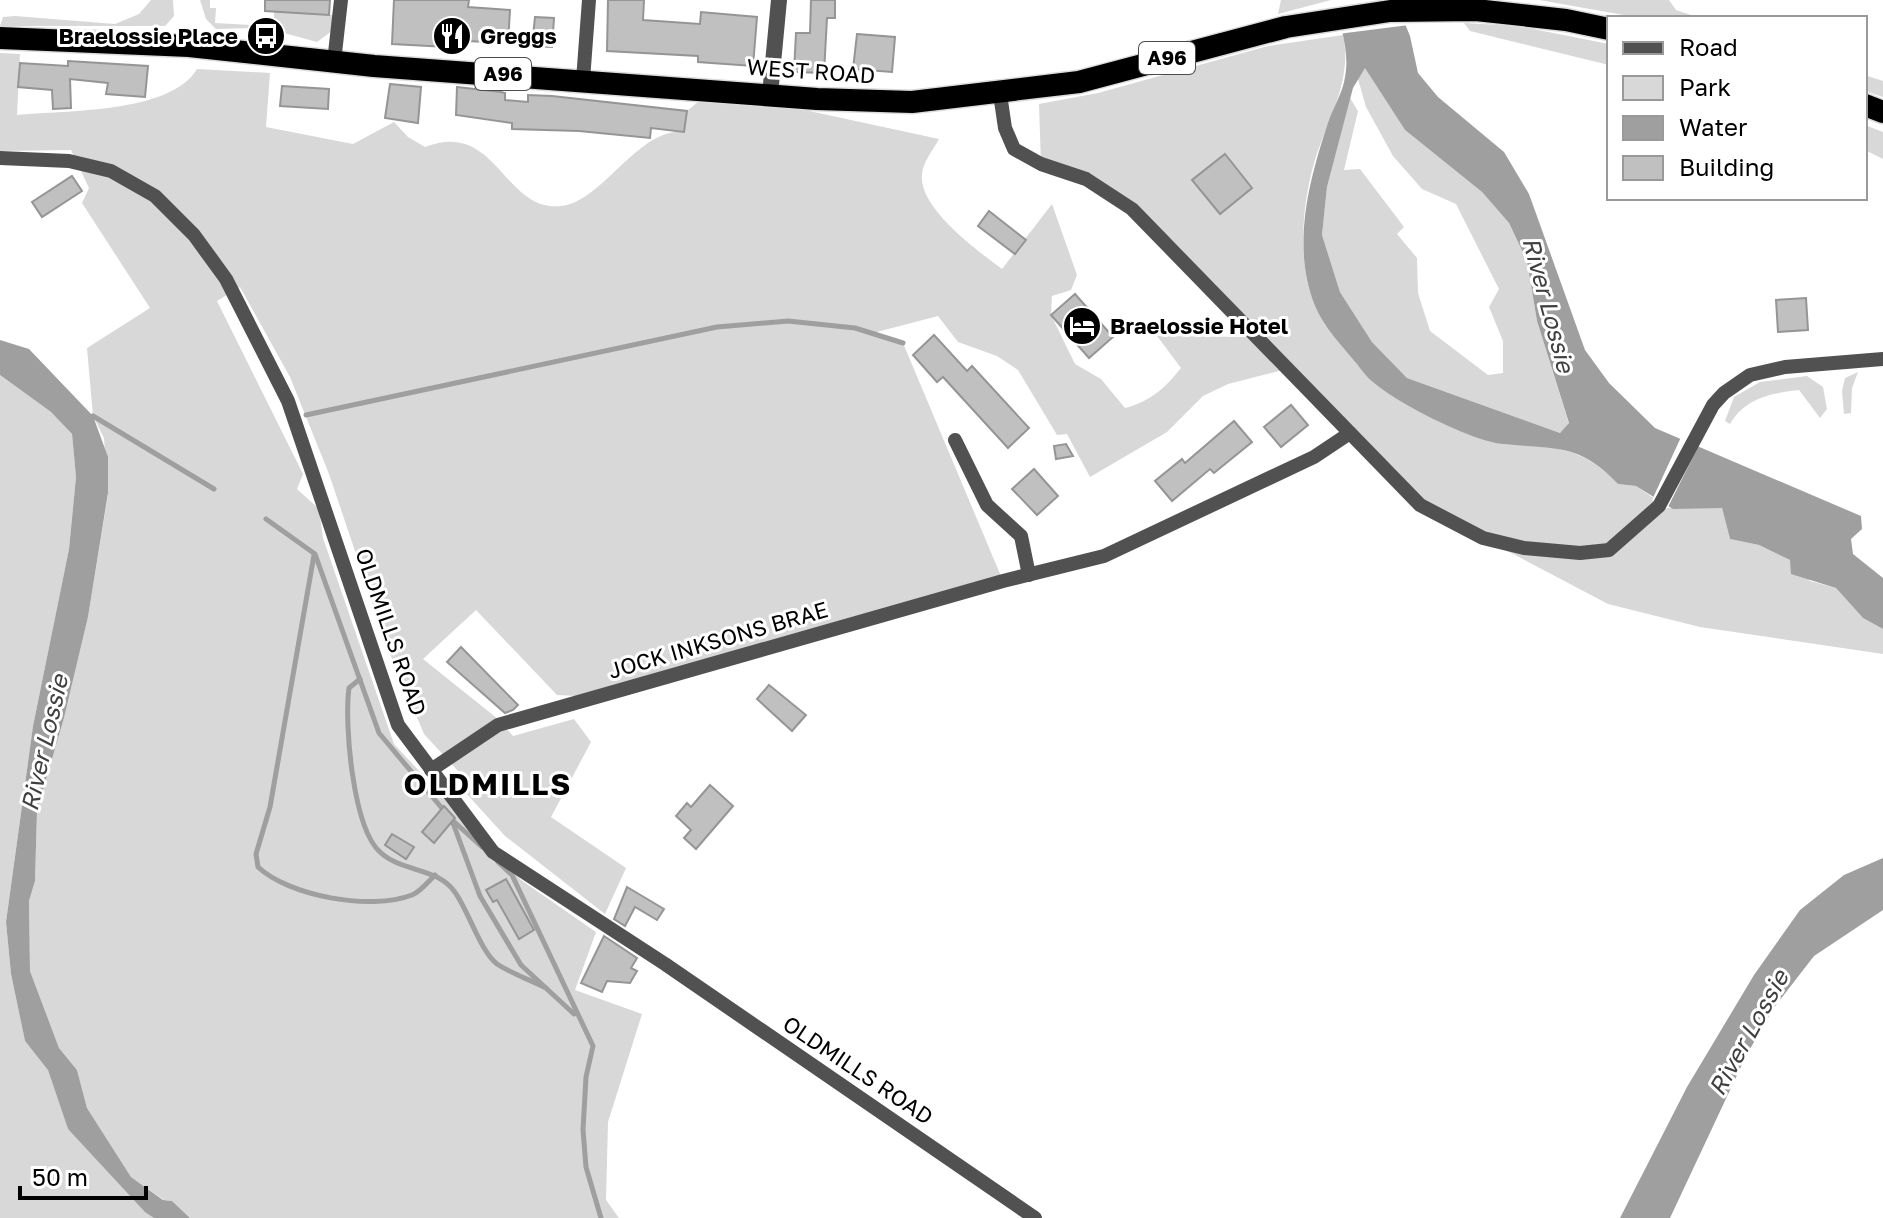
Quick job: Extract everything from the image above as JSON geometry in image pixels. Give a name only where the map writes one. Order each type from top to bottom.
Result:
[{"type":"highway","name":"WEST ROAD","points":[[0,38],[189,46],[334,62],[896,102],[1000,94],[1079,82],[1257,34],[1332,18],[1390,11],[1476,10],[1566,20],[1607,29]]},
{"type":"street","points":[[334,62],[341,0]]},
{"type":"street","points":[[583,80],[589,0]]},
{"type":"street","points":[[770,95],[779,0]]},
{"type":"street","points":[[1000,94],[1005,128],[1014,149],[1041,164],[1086,179],[1132,209],[1420,505],[1483,538],[1524,548],[1580,553],[1609,550],[1659,506],[1692,439],[1724,393],[1750,375],[1785,367],[1883,359]]},
{"type":"street","name":"OLDMILLS ROAD","points":[[0,158],[69,161],[111,171],[155,196],[194,235],[226,279],[288,401],[398,725],[493,852],[678,973],[1035,1218]]},
{"type":"street","name":"JOCK INKSONS BRAE","points":[[431,770],[498,725],[1104,556],[1150,537],[1314,457],[1350,433]]},
{"type":"street","points":[[955,440],[987,505],[1021,536],[1029,575]]},
{"type":"green space","points":[[151,0],[173,0],[174,16],[165,26],[0,26],[3,17],[15,16],[115,24],[139,14]]},
{"type":"green space","points":[[200,0],[210,0],[210,8],[216,8],[215,23],[251,25],[251,28],[216,29],[206,19]]},
{"type":"green space","points":[[275,0],[282,12],[333,15],[332,31],[317,42],[273,30]]},
{"type":"green space","points":[[1281,0],[1331,0],[1278,14]]},
{"type":"green space","points":[[1539,0],[1669,0],[1676,10],[1694,16],[1630,16]]},
{"type":"green space","points":[[1464,23],[1518,26],[1607,44],[1607,65],[1470,31]]},
{"type":"green space","points":[[1343,35],[1345,68],[1342,84],[1314,163],[1303,234],[1309,289],[1318,314],[1332,334],[1378,385],[1452,427],[1501,444],[1541,446],[1577,455],[1598,466],[1618,484],[1636,486],[1668,508],[1722,508],[1730,539],[1759,545],[1790,560],[1810,581],[1836,588],[1863,618],[1883,629],[1883,654],[1700,627],[1608,604],[1420,505],[1287,369],[1228,384],[1203,396],[1167,432],[1090,477],[1067,434],[1057,435],[1018,370],[997,356],[958,342],[938,316],[873,333],[903,343],[1003,581],[596,697],[557,695],[476,610],[423,659],[498,719],[513,736],[574,719],[591,742],[551,817],[626,868],[605,914],[505,836],[465,792],[458,771],[424,734],[388,649],[329,474],[290,377],[240,287],[217,301],[303,474],[297,489],[319,509],[323,538],[394,744],[521,880],[596,932],[575,990],[642,1014],[608,1122],[606,1200],[619,1218],[190,1218],[172,1201],[164,1200],[131,1177],[87,1108],[77,1070],[59,1048],[30,971],[29,901],[35,881],[37,811],[64,718],[88,617],[108,495],[104,438],[93,416],[87,348],[150,308],[82,203],[89,188],[71,150],[0,151],[0,53],[20,54],[17,115],[88,110],[141,102],[183,84],[197,69],[270,73],[266,127],[353,144],[394,122],[408,137],[425,147],[449,142],[468,145],[484,155],[525,195],[541,204],[561,206],[591,192],[651,141],[667,134],[684,132],[687,111],[698,102],[800,109],[939,139],[922,174],[929,201],[952,228],[1002,269],[1052,204],[1077,275],[1071,290],[1052,296],[1051,315],[1075,364],[1101,379],[1125,408],[1156,393],[1181,368],[1157,336],[1252,337],[1132,209],[1041,164],[1039,104],[1098,93],[1268,46]]},
{"type":"green space","points":[[1365,67],[1405,130],[1482,192],[1509,223],[1527,261],[1537,321],[1569,424],[1560,433],[1407,378],[1372,342],[1340,292],[1322,235],[1327,187],[1350,98],[1358,111],[1344,170],[1360,169],[1404,227],[1397,234],[1417,258],[1418,293],[1430,331],[1488,375],[1503,373],[1503,341],[1489,307],[1499,289],[1456,204],[1422,189],[1393,156],[1366,107],[1358,79]]},
{"type":"green space","points":[[1867,76],[1883,81],[1883,97],[1867,92]]},
{"type":"green space","points":[[1867,126],[1883,132],[1883,159],[1867,151]]},
{"type":"green space","points":[[1858,372],[1852,388],[1851,413],[1844,414],[1842,391],[1845,378]]},
{"type":"green space","points":[[0,375],[51,412],[72,434],[76,477],[69,549],[33,726],[6,922],[11,974],[25,1041],[48,1069],[68,1129],[154,1218],[0,1218]]},
{"type":"green space","points":[[1807,376],[1823,387],[1827,409],[1820,418],[1799,390],[1760,398],[1743,408],[1730,424],[1725,421],[1734,397],[1760,382]]},
{"type":"water","name":"River Lossie","points":[[1335,0],[1395,0],[1410,36],[1418,73],[1438,97],[1504,152],[1529,194],[1585,350],[1609,383],[1655,428],[1861,516],[1862,529],[1851,539],[1853,554],[1883,578],[1883,629],[1863,618],[1836,588],[1791,574],[1790,560],[1759,545],[1730,539],[1722,508],[1673,509],[1636,486],[1618,484],[1591,461],[1566,450],[1503,444],[1471,435],[1389,394],[1364,373],[1331,333],[1315,306],[1304,261],[1309,190],[1345,77],[1345,48]],"holes":[[[1365,68],[1405,130],[1482,192],[1509,223],[1527,261],[1537,321],[1569,423],[1560,433],[1407,378],[1372,342],[1340,292],[1322,235],[1327,187],[1353,88]]]},
{"type":"water","name":"River Lossie","points":[[0,340],[29,349],[93,416],[108,457],[108,493],[88,617],[64,718],[37,811],[35,881],[29,901],[30,971],[59,1048],[77,1070],[87,1108],[131,1177],[163,1200],[172,1201],[190,1218],[154,1218],[145,1212],[68,1129],[48,1070],[25,1041],[11,974],[6,922],[33,726],[69,549],[76,477],[72,434],[51,412],[0,375]]},
{"type":"water","name":"River Lossie","points":[[1883,858],[1883,910],[1814,956],[1773,1009],[1746,1056],[1670,1218],[1620,1218],[1687,1087],[1754,975],[1800,910],[1844,875]]},
{"type":"pier","points":[[1332,0],[1399,0],[1409,25],[1338,34]]},
{"type":"pier","points":[[1682,435],[1700,443],[1667,509],[1652,500]]},
{"type":"building","points":[[265,0],[330,0],[329,15],[265,11]]},
{"type":"building","points":[[394,0],[469,0],[468,7],[510,10],[508,43],[467,41],[466,48],[392,44]]},
{"type":"building","points":[[608,0],[644,0],[643,20],[700,24],[701,12],[757,17],[753,66],[698,62],[698,56],[607,51]]},
{"type":"building","points":[[811,0],[835,0],[835,18],[827,18],[824,73],[794,72],[796,33],[810,33]]},
{"type":"building","points":[[535,17],[554,18],[552,47],[532,46]]},
{"type":"building","points":[[857,34],[895,37],[892,72],[853,69]]},
{"type":"building","points":[[68,61],[148,66],[145,97],[106,94],[108,83],[70,79],[71,108],[53,109],[52,90],[18,87],[20,63],[68,66]]},
{"type":"building","points":[[390,84],[421,87],[418,123],[385,118]]},
{"type":"building","points":[[282,86],[329,89],[328,109],[280,106]]},
{"type":"building","points":[[457,87],[505,93],[505,100],[528,102],[528,95],[552,96],[687,111],[684,132],[651,128],[650,138],[512,129],[512,123],[456,115]]},
{"type":"building","points":[[1225,154],[1252,188],[1220,214],[1192,180]]},
{"type":"building","points":[[72,176],[82,191],[42,217],[32,202]]},
{"type":"building","points":[[989,211],[1026,240],[1015,254],[978,226]]},
{"type":"building","name":"Braelossie Hotel","points":[[1075,294],[1113,337],[1089,358],[1051,315]]},
{"type":"building","points":[[1806,298],[1808,330],[1778,332],[1776,300]]},
{"type":"building","points":[[934,335],[967,371],[972,366],[1029,428],[1008,448],[943,377],[937,382],[913,355]]},
{"type":"building","points":[[1291,405],[1308,425],[1281,447],[1264,427]]},
{"type":"building","points":[[1234,421],[1252,442],[1214,473],[1210,469],[1172,501],[1155,481],[1182,459],[1185,463]]},
{"type":"building","points":[[1066,444],[1073,456],[1056,459],[1054,446]]},
{"type":"building","points":[[1034,469],[1058,496],[1037,515],[1012,489]]},
{"type":"building","points":[[461,647],[518,705],[513,710],[505,713],[447,662]]},
{"type":"building","points":[[769,685],[806,715],[792,731],[757,699]]},
{"type":"building","points":[[710,785],[733,806],[696,849],[684,838],[691,830],[676,816],[687,803],[691,807]]},
{"type":"building","points":[[444,806],[455,818],[434,843],[422,832]]},
{"type":"building","points":[[392,834],[414,847],[406,859],[385,845]]},
{"type":"building","points":[[506,879],[534,930],[519,939],[497,900],[493,902],[486,890]]},
{"type":"building","points":[[627,887],[664,909],[657,920],[635,907],[625,926],[614,919]]},
{"type":"building","points":[[604,936],[637,958],[631,968],[637,971],[630,983],[607,981],[602,992],[581,983]]},
{"type":"waterway","points":[[306,415],[717,327],[788,321],[855,328],[903,343]]},
{"type":"waterway","points":[[93,416],[214,489]]},
{"type":"waterway","points":[[266,519],[315,554],[379,733],[451,819],[482,847]]},
{"type":"waterway","points":[[314,555],[270,807],[256,854],[258,867],[289,886],[353,901],[395,900],[412,895],[435,875]]},
{"type":"waterway","points":[[360,679],[349,688],[349,749],[357,799],[371,840],[388,858],[447,883],[491,958],[503,968],[546,988]]},
{"type":"waterway","points":[[453,823],[480,896],[521,965],[574,1014]]},
{"type":"waterway","points":[[498,862],[512,875],[593,1046],[586,1077],[583,1130],[586,1167],[601,1218]]},
{"type":"place","name":"Braelossie Place","points":[[266,36]]},
{"type":"place","name":"Greggs","points":[[452,36]]},
{"type":"place","name":"Braelossie Hotel","points":[[1082,326]]},
{"type":"district","name":"OLDMILLS","points":[[488,785]]}]
